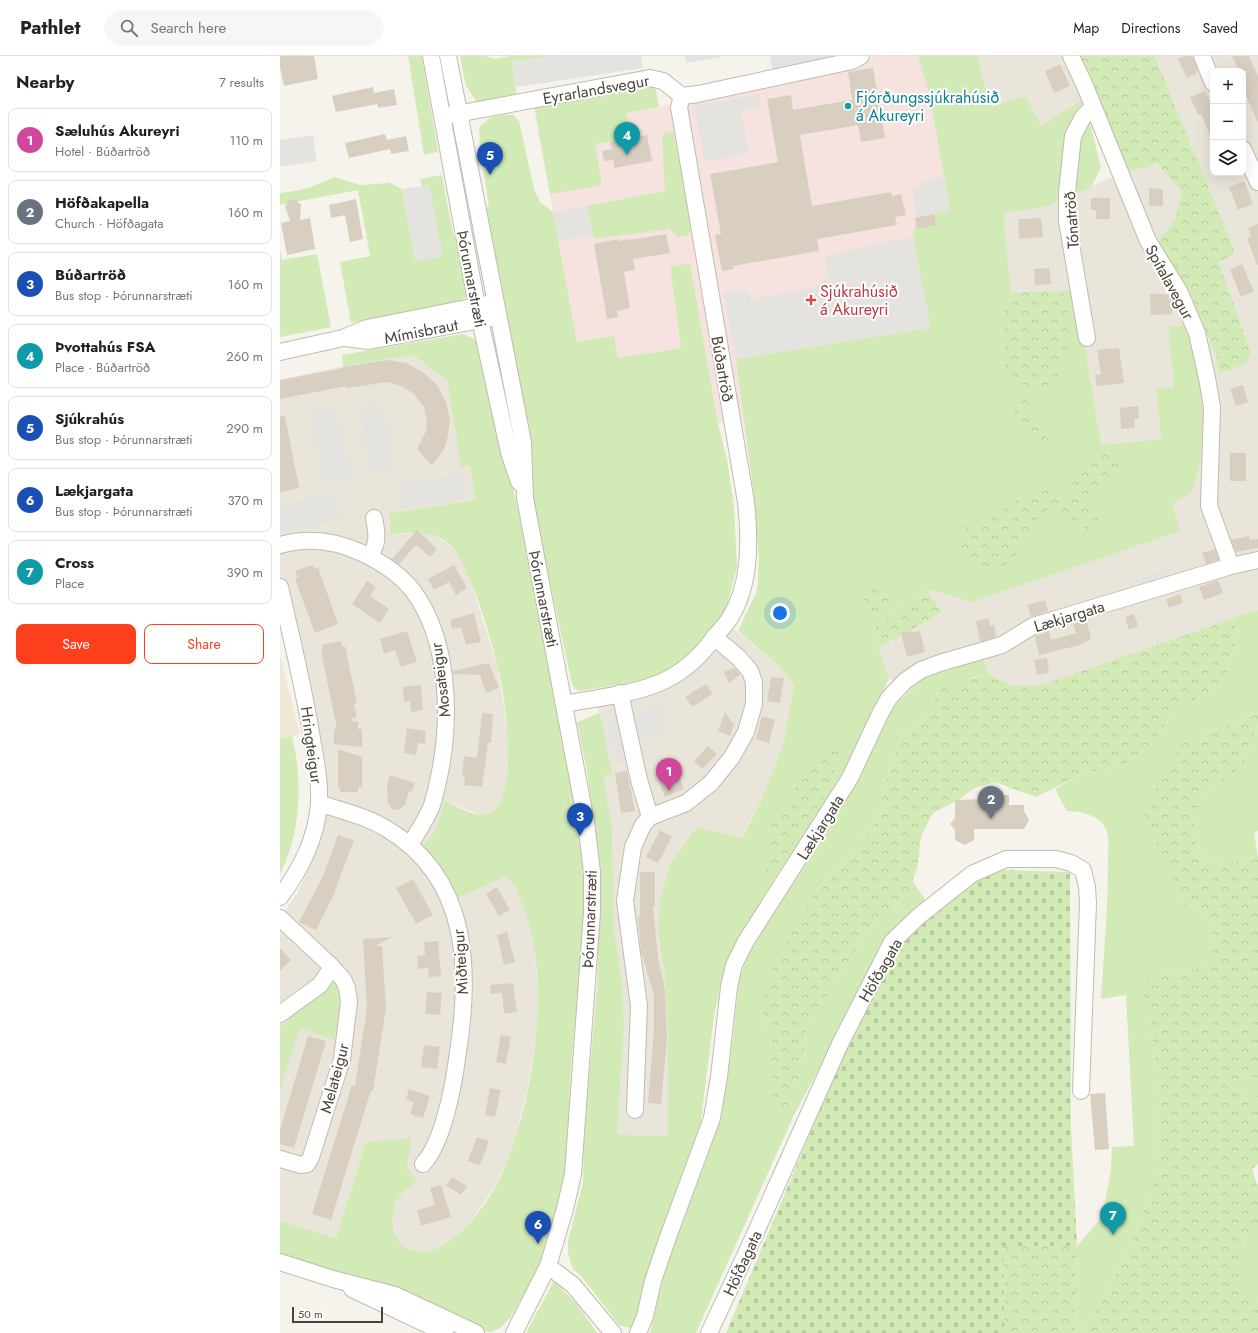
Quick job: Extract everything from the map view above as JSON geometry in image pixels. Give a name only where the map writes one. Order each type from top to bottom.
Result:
[{"type":"street","name":"Þórunnarstræti","points":[[431,56],[441,117],[479,313],[509,452],[525,498]]},
{"type":"street","name":"Þórunnarstræti","points":[[448,56],[498,309],[522,442],[525,498],[586,822],[592,872],[592,912],[573,1174],[565,1209],[548,1266],[514,1333]]},
{"type":"street","points":[[682,96],[698,94],[852,61],[861,56]]},
{"type":"street","name":"Spítalavegur","points":[[1071,56],[1148,241],[1179,291],[1197,334],[1212,406],[1209,506],[1230,566]]},
{"type":"street","points":[[1202,56],[1210,76]]},
{"type":"street","name":"Eyrarlandsvegur","points":[[441,117],[650,78],[663,80],[682,96]]},
{"type":"street","name":"Búðartröð","points":[[564,704],[620,693],[659,683],[682,671],[704,650],[730,618],[744,582],[748,548],[748,526],[743,484],[678,107],[682,96]]},
{"type":"street","name":"Tónatröð","points":[[1087,338],[1067,221],[1067,192],[1073,136],[1083,117],[1093,107]]},
{"type":"street","points":[[1246,156],[1258,182]]},
{"type":"street","name":"Mímisbraut","points":[[280,352],[343,338],[367,328],[479,313],[498,309]]},
{"type":"street","points":[[369,556],[376,543],[377,533],[374,518]]},
{"type":"street","name":"Mosateigur","points":[[280,545],[293,541],[313,540],[335,544],[369,556],[381,562],[413,590],[426,612],[435,633],[441,660],[446,713],[445,747],[430,810],[410,844]]},
{"type":"street","name":"Lækjargata","points":[[638,1333],[668,1237],[712,1118],[720,1070],[729,988],[734,965],[746,941],[850,778],[889,698],[905,682],[921,670],[940,662],[1002,645],[1033,626],[1230,566],[1258,560]]},
{"type":"street","name":"Hringteigur","points":[[280,587],[307,708],[317,768],[319,803],[312,833],[303,860],[297,873],[280,897]]},
{"type":"street","points":[[635,1110],[639,1006],[625,901],[633,847],[643,825],[650,817],[686,803],[701,793],[732,757],[746,732],[754,704],[754,682],[750,671],[739,658],[714,637]]},
{"type":"street","points":[[620,693],[639,780],[650,817]]},
{"type":"street","name":"Miðteigur","points":[[319,803],[370,820],[410,844],[432,871],[446,892],[455,913],[461,935],[465,980],[461,1034],[454,1079],[437,1142],[423,1164]]},
{"type":"street","name":"Höfðagata","points":[[709,1333],[840,1044],[892,942],[919,916],[972,874],[1006,859],[1056,859],[1071,863],[1083,870],[1088,887],[1088,903],[1081,1091]]},
{"type":"street","name":"Melateigur","points":[[280,918],[332,967],[347,988],[349,1002],[342,1059],[307,1164],[301,1165],[280,1159]]},
{"type":"street","points":[[280,1014],[320,985],[332,967]]},
{"type":"street","points":[[280,1262],[333,1279],[395,1295],[476,1333]]},
{"type":"street","points":[[548,1266],[573,1285],[613,1333]]},
{"type":"street","points":[[333,1279],[371,1300],[409,1315],[445,1333]]},
{"type":"shaded area","points":[[552,56],[641,56],[643,68],[516,87],[512,62]]},
{"type":"shaded area","points":[[685,56],[726,56],[687,63]]},
{"type":"shaded area","points":[[770,56],[855,56],[774,77]]},
{"type":"shaded area","name":"Sjúkrahúsið á Akureyri","points":[[874,56],[918,56],[929,93],[950,211],[931,328],[752,480],[743,420],[718,424],[690,263],[670,267],[681,348],[618,358],[614,336],[577,342],[538,129],[659,107],[861,65]]},
{"type":"shaded area","points":[[977,56],[1076,56],[1092,94],[1041,127],[993,107]]},
{"type":"shaded area","points":[[1155,56],[1258,56],[1258,610],[1042,685],[1011,685],[989,675],[981,655],[929,674],[907,694],[889,678],[879,648],[942,612],[925,588],[971,602],[1172,504],[1192,492],[1209,432],[1185,325],[1168,327],[1174,387],[1156,390],[1161,439],[1101,445],[1076,291],[1011,293],[1003,213],[1045,207],[1110,178],[1157,163],[1183,188],[1175,220],[1160,237],[1216,355],[1219,374],[1251,353],[1219,263],[1235,253]]},
{"type":"shaded area","points":[[759,94],[761,107],[741,111],[749,153],[705,162],[694,106]]},
{"type":"shaded area","points":[[313,135],[317,161],[280,167],[280,140]]},
{"type":"shaded area","points":[[944,177],[950,211],[917,217],[912,188],[920,187],[920,182]]},
{"type":"shaded area","points":[[429,185],[442,256],[415,261],[402,189]]},
{"type":"shaded area","points":[[587,206],[593,235],[559,241],[553,212]]},
{"type":"shaded area","points":[[913,237],[931,328],[736,359],[723,292],[749,291],[750,299],[812,288],[820,285],[827,276],[825,255]]},
{"type":"shaded area","points":[[413,355],[447,380],[461,466],[470,465],[475,500],[389,513],[391,534],[430,533],[449,544],[466,567],[498,668],[509,741],[507,779],[501,804],[489,814],[481,815],[445,801],[437,827],[421,850],[499,878],[505,876],[514,884],[531,925],[535,951],[538,999],[536,1037],[527,1089],[513,1146],[495,1187],[469,1223],[449,1243],[433,1250],[418,1253],[404,1248],[397,1240],[391,1215],[401,1193],[410,1184],[407,1169],[412,1139],[366,1142],[336,1238],[280,1221],[280,919],[298,892],[311,863],[321,829],[280,598],[280,380],[343,366]]},
{"type":"shaded area","points":[[379,402],[383,424],[387,423],[396,469],[370,474],[357,407]]},
{"type":"shaded area","points":[[336,406],[351,478],[324,483],[309,412]]},
{"type":"shaded area","points":[[463,475],[466,499],[402,509],[398,484]]},
{"type":"shaded area","points":[[336,495],[341,519],[282,530],[280,505]]},
{"type":"shaded area","points":[[1169,570],[1172,579],[1139,589],[1136,580]]},
{"type":"shaded area","points":[[721,619],[779,666],[794,686],[783,745],[763,796],[741,838],[697,827],[658,932],[665,975],[668,1036],[668,1136],[617,1136],[624,1025],[621,973],[614,930],[612,826],[603,776],[612,775],[594,689],[655,678]]},
{"type":"shaded area","points":[[280,655],[300,734],[280,739]]},
{"type":"shaded area","points":[[660,706],[666,731],[624,741],[628,760],[617,763],[608,725],[632,719],[631,712]]},
{"type":"green space","points":[[408,56],[422,56],[438,152],[424,155]]},
{"type":"green space","points":[[460,56],[486,56],[494,59],[510,56],[552,56],[512,62],[517,98],[479,105],[466,86]]},
{"type":"green space","points":[[918,56],[977,56],[992,107],[1025,96],[1041,126],[1084,99],[1101,168],[1091,187],[1045,207],[1003,213],[1011,293],[1076,290],[1101,445],[1161,439],[1156,389],[1174,387],[1168,327],[1185,325],[1203,383],[1209,432],[1192,492],[1172,504],[1180,531],[971,602],[925,588],[872,629],[889,678],[846,777],[779,872],[744,928],[723,974],[714,1016],[699,1136],[657,1249],[635,1318],[630,1328],[619,1325],[582,1277],[573,1269],[568,1254],[568,1241],[583,1183],[584,1138],[597,986],[599,910],[596,837],[587,771],[577,722],[600,713],[612,775],[603,776],[612,826],[614,930],[621,973],[624,1025],[617,1135],[668,1136],[668,1036],[665,975],[658,932],[660,900],[671,863],[697,827],[742,838],[763,796],[783,745],[794,686],[779,666],[738,631],[757,591],[759,560],[752,480],[736,359],[930,328],[913,237],[917,217],[950,210],[929,93]]},
{"type":"green space","points":[[1076,56],[1155,56],[1235,253],[1219,263],[1251,353],[1246,363],[1219,374],[1216,355],[1202,324],[1157,246],[1160,237],[1175,220],[1182,192],[1157,163],[1123,174]]},
{"type":"green space","points":[[655,84],[659,107],[626,113],[630,138],[595,144],[602,185],[550,194],[534,106]]},
{"type":"green space","points":[[501,115],[513,115],[519,121],[534,189],[540,202],[553,212],[577,342],[614,336],[618,358],[681,348],[670,267],[690,263],[718,424],[727,460],[734,506],[737,567],[727,606],[721,619],[683,663],[655,678],[580,691],[575,689],[572,684],[536,518],[528,450],[485,208],[489,207],[480,148],[479,127],[490,118]]},
{"type":"green space","points":[[666,131],[673,132],[692,229],[687,236],[677,237],[670,229],[594,239],[587,206],[665,191],[662,138]]},
{"type":"green space","points":[[442,175],[456,244],[464,257],[470,294],[460,301],[351,323],[340,262],[370,256],[358,190],[280,205],[280,193],[308,188],[334,177],[360,185],[390,183],[402,189],[415,261],[442,256],[429,185],[422,186],[420,179]]},
{"type":"green space","points":[[280,249],[282,260],[317,254],[331,327],[280,337]]},
{"type":"green space","points":[[1063,291],[1069,323],[1070,346],[1061,365],[1063,384],[1050,389],[1021,385],[1005,367],[1004,315],[1011,293]]},
{"type":"green space","points":[[463,334],[476,340],[484,357],[517,506],[581,823],[585,867],[585,933],[571,1066],[565,1179],[556,1224],[536,1272],[511,1317],[500,1328],[491,1332],[479,1330],[361,1278],[280,1255],[280,1221],[336,1238],[366,1142],[412,1138],[407,1169],[418,1181],[406,1189],[395,1205],[393,1212],[393,1225],[395,1233],[403,1246],[411,1250],[424,1252],[436,1249],[449,1242],[472,1220],[496,1186],[509,1156],[520,1123],[529,1086],[535,1048],[538,1009],[537,972],[532,937],[523,906],[514,885],[505,876],[456,899],[421,850],[437,827],[445,801],[471,813],[483,815],[488,814],[498,806],[504,790],[508,770],[507,722],[498,667],[478,601],[464,567],[457,553],[443,539],[422,533],[391,534],[389,513],[475,500],[470,466],[461,467],[447,380],[413,355],[343,366],[342,355]]},
{"type":"green space","points":[[1017,394],[1029,394],[1035,422],[1040,431],[1049,440],[1049,446],[1040,445],[1032,441],[1020,428],[1014,411],[1015,402]]},
{"type":"green space","points":[[1104,450],[1117,452],[1119,468],[1088,499],[1088,508],[1100,515],[1101,529],[1088,530],[1066,517],[1054,505],[1039,515],[1012,561],[987,575],[979,575],[964,557],[958,532],[988,515],[1000,515],[1011,503],[1033,493],[1058,488],[1061,497],[1073,495],[1072,475],[1078,465]]},
{"type":"green space","points":[[869,583],[882,583],[890,588],[894,596],[883,612],[871,611],[863,602],[864,588]]},
{"type":"green space","points":[[925,588],[942,612],[879,648],[872,629]]},
{"type":"green space","points":[[1258,610],[1258,713],[1183,742],[1167,865],[1183,905],[1196,909],[1208,920],[1212,935],[1211,966],[1140,979],[1151,1030],[1160,1098],[1159,1169],[1135,1235],[1103,1298],[1082,1333],[1075,1333],[1077,1246],[1102,1217],[1111,1170],[1112,1147],[1134,1146],[1126,995],[1101,999],[1106,930],[1108,835],[1105,827],[1098,819],[1088,814],[1067,811],[1055,789],[1084,773],[1121,767],[1150,746],[1160,734],[1171,716],[1196,699],[1217,690],[1227,674],[1237,634],[1234,618]]},
{"type":"green space","points":[[1234,618],[1237,634],[1227,674],[1217,690],[1196,699],[1171,716],[1160,734],[1150,746],[1121,767],[1084,773],[1036,797],[995,782],[974,788],[961,798],[932,814],[921,837],[917,869],[908,892],[887,915],[877,918],[831,990],[806,1025],[804,1064],[789,1106],[783,1110],[772,1102],[772,1046],[763,1013],[762,999],[778,954],[815,893],[877,821],[890,766],[904,731],[924,716],[938,692],[956,681],[989,675],[1011,685],[1042,685]]},
{"type":"green space","points":[[981,655],[989,675],[973,677],[938,692],[924,716],[904,731],[890,766],[877,821],[815,893],[763,1013],[772,1046],[772,1102],[789,1106],[804,1064],[806,1025],[831,990],[877,918],[889,912],[899,903],[912,880],[926,901],[908,915],[893,932],[794,1115],[696,1333],[650,1333],[664,1274],[685,1207],[707,1158],[719,1118],[730,1063],[739,981],[749,952],[822,840],[867,753],[896,704],[929,674]]},
{"type":"green space","points":[[1258,713],[1258,726],[1242,768],[1202,795],[1194,817],[1196,842],[1205,864],[1258,859],[1258,1077],[1220,1081],[1234,1090],[1258,1096],[1258,1164],[1252,1169],[1258,1187],[1258,1223],[1244,1242],[1238,1266],[1238,1282],[1242,1290],[1258,1300],[1258,1333],[1082,1333],[1103,1298],[1135,1235],[1159,1169],[1160,1098],[1151,1030],[1139,979],[1211,966],[1212,935],[1208,920],[1196,909],[1183,905],[1143,811],[1183,742]]},
{"type":"green space","points":[[1258,726],[1258,831],[1254,832],[1258,859],[1205,864],[1196,842],[1194,817],[1202,795],[1242,768]]},
{"type":"green space","points":[[842,733],[831,788],[808,819],[769,883],[765,877],[772,818],[790,800],[804,768],[830,749],[837,734]]},
{"type":"green space","points":[[292,736],[298,771],[298,806],[292,841],[280,874],[280,739]]},
{"type":"green space","points":[[999,870],[1070,872],[1071,1127],[1077,1246],[1003,1246],[1004,1333],[726,1333],[858,1020],[899,944],[980,877]]},
{"type":"green space","points":[[338,982],[340,1012],[334,1040],[300,1028],[280,1090],[280,1027],[322,989]]},
{"type":"green space","points":[[1258,1077],[1258,1096],[1234,1090],[1220,1081]]},
{"type":"green space","points":[[1258,1223],[1258,1300],[1242,1290],[1238,1284],[1237,1275],[1240,1255],[1244,1245],[1253,1228]]},
{"type":"green space","points":[[1003,1246],[1077,1246],[1075,1333],[1004,1333]]},
{"type":"green space","points":[[554,1281],[576,1303],[597,1333],[526,1333]]},
{"type":"building","points":[[280,56],[314,56],[318,79],[284,86],[280,67]]},
{"type":"building","points":[[1184,56],[1192,56],[1198,71],[1187,78],[1178,59]]},
{"type":"building","points":[[1232,56],[1249,56],[1258,76],[1258,123],[1246,96],[1246,72],[1249,71],[1246,71],[1246,68],[1238,68]]},
{"type":"building","points":[[1060,64],[1070,86],[1054,93],[1045,71]]},
{"type":"building","points":[[873,68],[885,138],[861,142],[858,125],[800,135],[812,206],[891,192],[892,196],[901,194],[906,215],[895,217],[897,225],[817,239],[819,251],[733,266],[734,269],[722,271],[715,235],[721,234],[710,174],[778,162],[767,99],[791,95],[793,110],[852,100],[848,72]]},
{"type":"building","points":[[373,87],[374,93],[394,89],[397,105],[378,108],[377,104],[336,112],[332,96]]},
{"type":"building","points":[[1205,91],[1210,102],[1210,136],[1201,114],[1198,115],[1190,97]]},
{"type":"building","points":[[385,134],[387,140],[406,136],[409,151],[391,154],[390,149],[349,158],[345,143]]},
{"type":"building","points":[[647,135],[652,161],[615,168],[613,160],[604,161],[602,151],[612,149],[610,142]]},
{"type":"building","points":[[1244,181],[1253,204],[1238,210],[1229,187]]},
{"type":"building","points":[[1149,188],[1163,189],[1163,206],[1149,206]]},
{"type":"building","points":[[1091,198],[1110,198],[1110,219],[1096,219],[1096,210],[1091,210]]},
{"type":"building","points":[[295,199],[301,205],[300,220],[310,218],[315,249],[287,255],[281,223],[290,221],[285,206],[290,200]]},
{"type":"building","points":[[356,199],[363,239],[350,242],[345,215],[331,218],[329,205]]},
{"type":"building","points":[[934,214],[936,225],[917,229],[915,218]]},
{"type":"building","points":[[1041,218],[1043,237],[1019,239],[1018,219]]},
{"type":"building","points":[[1258,224],[1257,265],[1247,238],[1251,237],[1248,228]]},
{"type":"building","points":[[666,234],[670,253],[633,259],[635,270],[624,272],[630,308],[617,311],[618,317],[607,319],[594,244],[618,239],[618,241],[630,240]]},
{"type":"building","points":[[1242,264],[1254,291],[1241,297],[1230,270]]},
{"type":"building","points":[[1049,268],[1051,284],[1035,285],[1034,269]]},
{"type":"building","points":[[1150,294],[1170,294],[1172,298],[1172,314],[1151,315]]},
{"type":"building","points":[[1119,348],[1124,383],[1097,386],[1095,375],[1101,374],[1097,350]]},
{"type":"building","points":[[387,360],[406,363],[423,372],[437,385],[446,402],[450,421],[447,440],[444,449],[432,466],[417,449],[426,431],[427,423],[424,407],[414,394],[402,386],[387,382],[347,388],[346,386],[280,399],[280,380],[343,367]]},
{"type":"building","points":[[1243,385],[1248,402],[1236,406],[1230,389]]},
{"type":"building","points":[[1138,406],[1139,419],[1134,419],[1135,428],[1121,429],[1120,408]]},
{"type":"building","points":[[280,416],[285,416],[299,488],[280,492]]},
{"type":"building","points":[[1230,453],[1246,453],[1246,481],[1230,481]]},
{"type":"building","points":[[417,530],[437,549],[430,557],[416,545],[399,564],[392,559]]},
{"type":"building","points":[[1249,536],[1250,540],[1258,539],[1258,548],[1236,552],[1231,540]]},
{"type":"building","points":[[1215,549],[1219,560],[1206,564],[1202,553]]},
{"type":"building","points":[[313,565],[315,569],[318,567],[338,624],[315,633],[295,579],[298,578],[295,571]]},
{"type":"building","points":[[454,565],[467,588],[456,595],[449,582],[434,590],[428,579]]},
{"type":"building","points":[[1218,580],[1223,593],[1204,600],[1199,587]]},
{"type":"building","points":[[367,581],[376,587],[370,596],[389,609],[380,623],[352,604]]},
{"type":"building","points":[[1180,594],[1183,603],[1169,608],[1166,599]]},
{"type":"building","points":[[1045,600],[1048,611],[1031,617],[1028,605]]},
{"type":"building","points":[[474,613],[481,642],[466,645],[461,627],[452,629],[450,620]]},
{"type":"building","points":[[1134,614],[1138,626],[1129,630],[1125,617]]},
{"type":"building","points":[[989,618],[990,626],[994,625],[996,637],[980,642],[976,621]]},
{"type":"building","points":[[1086,620],[1091,639],[1080,645],[1039,655],[1035,636],[1049,631],[1051,640],[1076,633],[1073,624]]},
{"type":"building","points":[[407,631],[417,662],[401,667],[395,650],[384,654],[380,639]]},
{"type":"building","points":[[911,631],[911,633],[920,631],[925,652],[907,657],[901,633]]},
{"type":"building","points":[[341,641],[342,647],[345,646],[357,703],[354,704],[357,717],[352,718],[352,721],[358,722],[358,729],[362,729],[362,747],[334,744],[334,729],[337,729],[321,651],[323,651],[322,645]]},
{"type":"building","points":[[1047,658],[1049,673],[1037,675],[1034,660]]},
{"type":"building","points":[[489,663],[499,688],[486,693],[480,675],[453,674],[453,671]]},
{"type":"building","points":[[735,668],[740,675],[729,683],[724,672]]},
{"type":"building","points":[[771,677],[784,678],[780,703],[767,701]]},
{"type":"building","points":[[706,684],[713,694],[692,707],[685,697]]},
{"type":"building","points":[[421,685],[423,710],[411,712],[410,701],[404,702],[403,687]]},
{"type":"building","points":[[725,712],[734,725],[730,736],[718,731]]},
{"type":"building","points":[[482,713],[493,714],[491,743],[488,743],[482,787],[464,785],[465,775],[462,775],[464,756],[477,758]]},
{"type":"building","points":[[762,716],[775,720],[769,743],[756,739]]},
{"type":"building","points":[[407,728],[426,731],[425,744],[418,743],[416,755],[404,753]]},
{"type":"building","points":[[708,746],[717,754],[702,769],[694,761]]},
{"type":"building","points":[[338,749],[362,757],[362,787],[358,787],[358,792],[340,792],[340,787],[338,787]]},
{"type":"building","points":[[627,771],[635,811],[621,813],[615,773]]},
{"type":"building","points":[[390,775],[415,783],[412,792],[409,791],[405,805],[398,810],[392,809],[388,803],[387,784]]},
{"type":"building","points":[[678,775],[684,789],[665,797],[659,783]]},
{"type":"building","points":[[989,795],[1009,795],[1009,805],[1024,805],[1024,811],[1029,820],[1024,829],[974,829],[974,840],[965,845],[955,840],[955,830],[950,824],[955,818],[955,800],[990,799]]},
{"type":"building","points":[[660,830],[672,837],[658,863],[646,857]]},
{"type":"building","points":[[338,835],[354,840],[333,896],[316,930],[299,922],[323,876]]},
{"type":"building","points":[[640,872],[655,872],[655,906],[653,907],[658,959],[665,989],[667,1038],[661,1104],[648,1103],[654,1031],[654,995],[641,951],[638,916],[640,916]]},
{"type":"building","points":[[413,879],[433,915],[416,924],[396,888]]},
{"type":"building","points":[[497,887],[510,910],[499,916],[486,894]]},
{"type":"building","points":[[507,932],[515,962],[504,965],[497,935]]},
{"type":"building","points":[[392,937],[375,946],[382,946],[386,1008],[373,1091],[371,1090],[331,1220],[312,1214],[352,1085],[355,1086],[367,1008],[363,939]]},
{"type":"building","points":[[438,941],[441,976],[429,977],[428,968],[418,969],[417,956],[425,955],[424,942]]},
{"type":"building","points":[[280,948],[291,960],[280,971]]},
{"type":"building","points":[[513,983],[517,1012],[504,1014],[502,993],[491,994],[490,985]]},
{"type":"building","points":[[427,992],[442,993],[440,1015],[425,1014]]},
{"type":"building","points":[[501,1035],[511,1037],[506,1064],[496,1062]]},
{"type":"building","points":[[308,1036],[326,1041],[294,1148],[280,1144],[280,1130]]},
{"type":"building","points":[[424,1045],[440,1047],[437,1069],[421,1067]]},
{"type":"building","points":[[490,1088],[501,1090],[495,1117],[485,1115]]},
{"type":"building","points":[[409,1089],[430,1096],[423,1118],[410,1114],[414,1102],[406,1099]]},
{"type":"building","points":[[1105,1093],[1109,1149],[1095,1150],[1090,1094]]},
{"type":"building","points":[[477,1137],[489,1141],[480,1165],[468,1161]]},
{"type":"building","points":[[452,1177],[467,1186],[461,1195],[446,1185]]},
{"type":"building","points":[[441,1185],[451,1217],[421,1226],[417,1210],[435,1205],[430,1188]]},
{"type":"place","name":"Fjórðungssjúkrahúsið á Akureyri","points":[[848,106]]},
{"type":"place","name":"Þvottahús FSA","points":[[627,155]]},
{"type":"place","name":"Sjúkrahús","points":[[490,175]]},
{"type":"place","name":"Sjúkrahúsið á Akureyri","points":[[811,300]]},
{"type":"place","name":"Sæluhús Akureyri","points":[[669,791]]},
{"type":"place","name":"Höfðakapella","points":[[991,819]]},
{"type":"place","name":"Búðartröð","points":[[580,836]]},
{"type":"place","name":"Cross","points":[[1113,1235]]},
{"type":"place","name":"Lækjargata","points":[[538,1244]]}]
